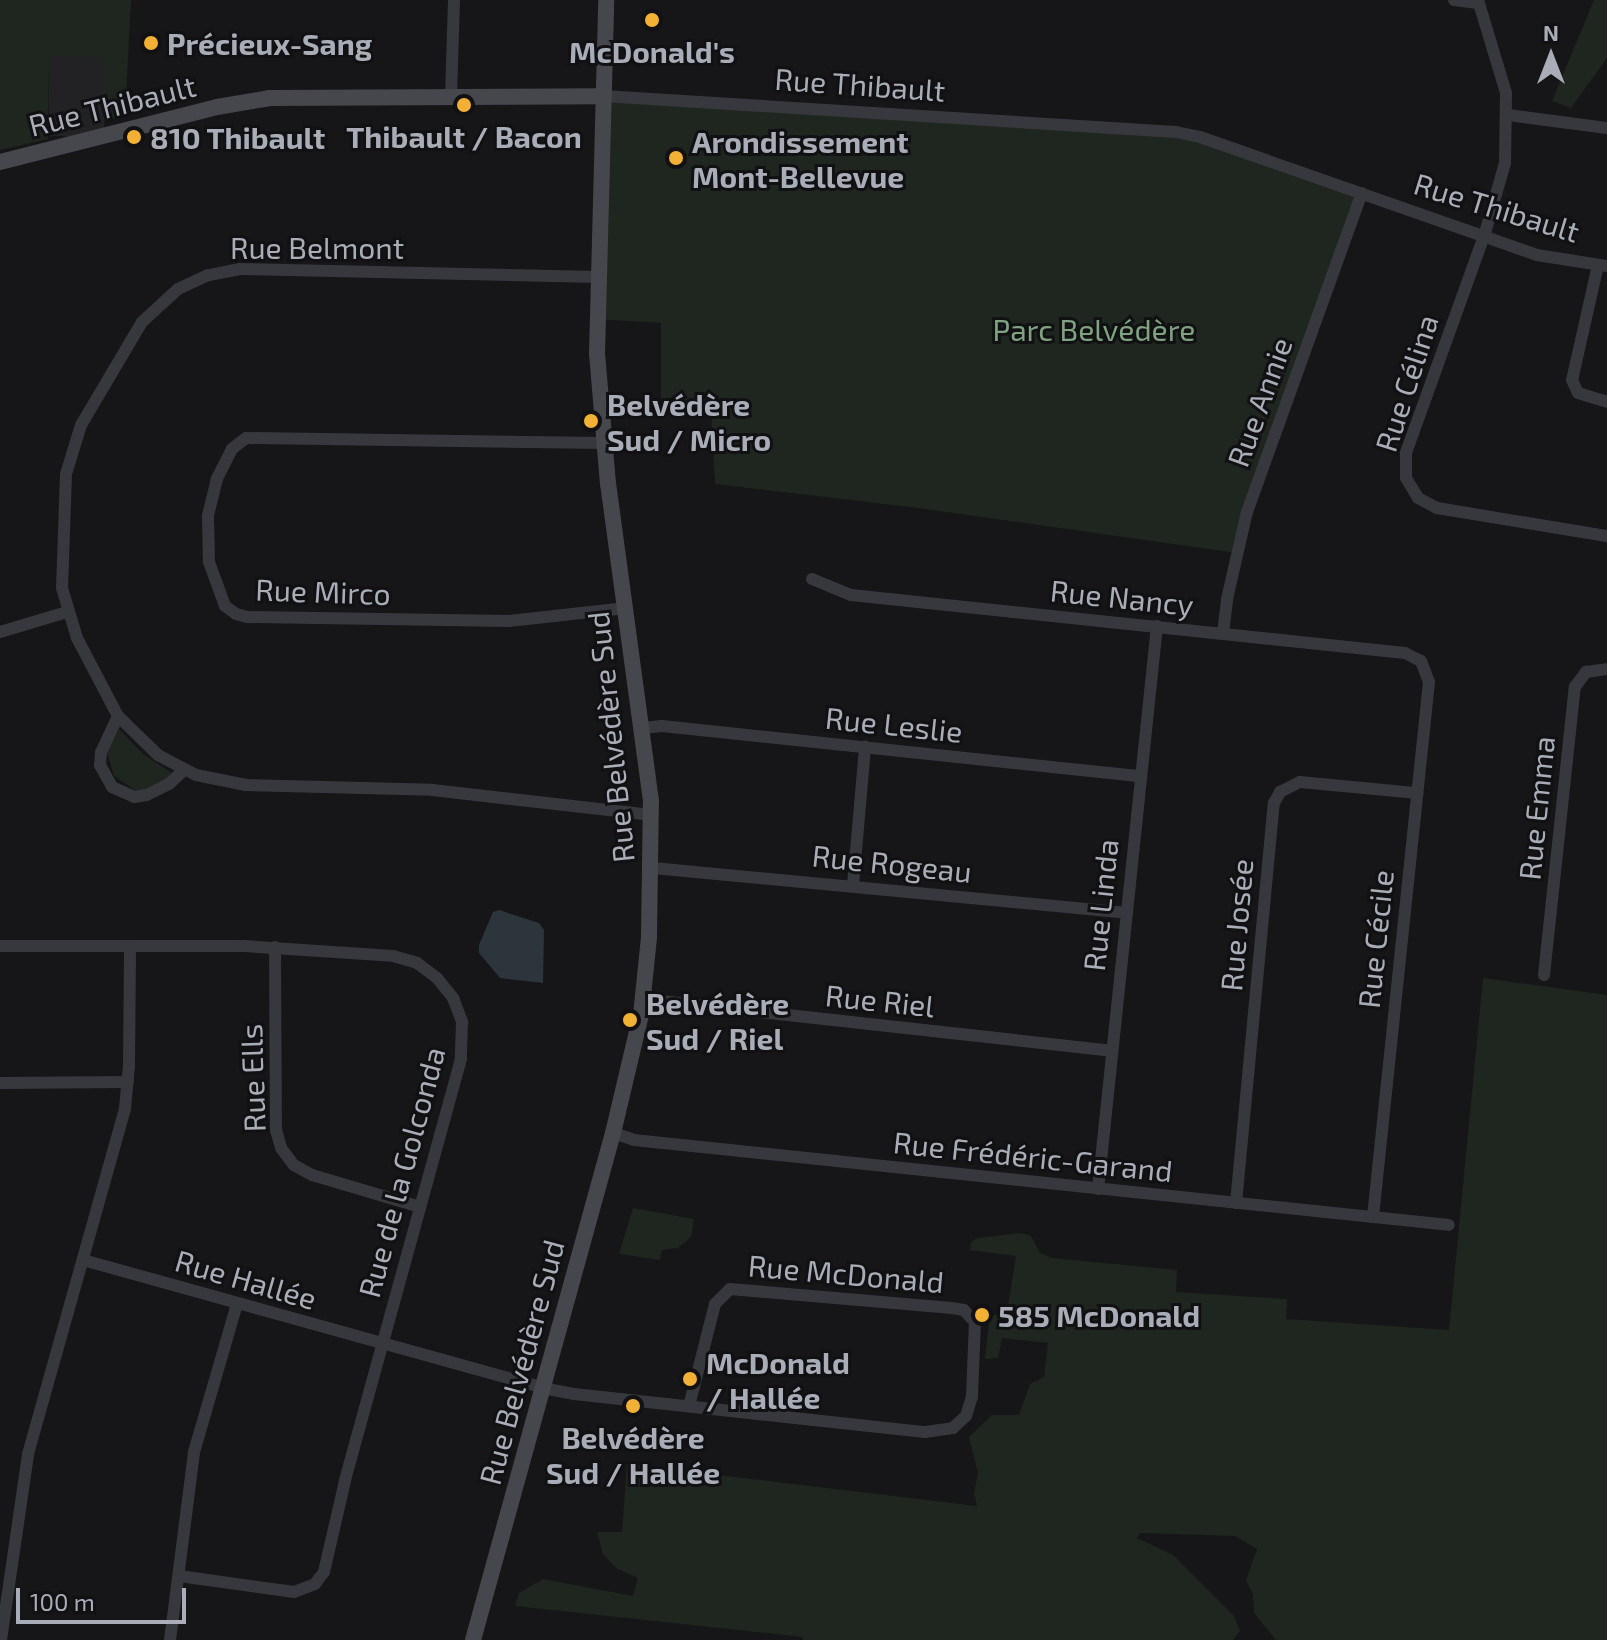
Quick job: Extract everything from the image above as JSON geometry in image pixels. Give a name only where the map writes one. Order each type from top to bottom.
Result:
[{"type":"street","points":[[451,96],[454,0]]},
{"type":"street","name":"Rue Belvédère Sud","points":[[473,1640],[613,1133],[643,999],[653,868],[651,815],[643,728],[604,443],[597,354],[606,0]]},
{"type":"street","points":[[1454,0],[1478,1]]},
{"type":"street","name":"Rue Célina","points":[[1478,1],[1501,72],[1508,115],[1505,163],[1484,236],[1406,453],[1406,478],[1418,498],[1437,508],[1607,536]]},
{"type":"street","name":"Rue Thibault","points":[[0,162],[238,103],[291,97],[603,96],[1176,132],[1545,257],[1602,266]]},
{"type":"street","points":[[1508,115],[1607,128]]},
{"type":"street","name":"Rue Annie","points":[[1223,633],[1227,599],[1247,512],[1362,193]]},
{"type":"street","points":[[1602,266],[1572,380],[1578,393],[1607,402]]},
{"type":"street","name":"Rue Belmont","points":[[598,277],[240,269],[208,275],[178,289],[142,322],[88,410],[75,441],[66,474],[61,573],[67,612],[118,716],[144,744],[184,770],[236,784],[419,789],[651,815]]},
{"type":"street","name":"Rue Mirco","points":[[604,443],[246,438],[232,449],[217,479],[208,516],[208,554],[215,586],[225,606],[247,617],[520,621],[626,608]]},
{"type":"street","name":"Rue Nancy","points":[[812,579],[851,595],[1405,653],[1425,667]]},
{"type":"street","points":[[0,632],[67,612]]},
{"type":"street","name":"Rue Linda","points":[[1098,1189],[1157,626]]},
{"type":"street","name":"Rue Cécile","points":[[1373,1217],[1429,682],[1425,667]]},
{"type":"street","name":"Rue Emma","points":[[1544,975],[1575,687],[1586,672],[1607,669]]},
{"type":"street","points":[[118,716],[101,752],[100,765],[112,787],[134,797],[147,795],[169,784],[184,770]]},
{"type":"street","name":"Rue Leslie","points":[[643,728],[662,726],[1140,776]]},
{"type":"street","points":[[853,885],[865,747]]},
{"type":"street","name":"Rue Josée","points":[[1236,1203],[1274,803],[1280,792],[1300,782],[1417,793]]},
{"type":"street","name":"Rue Rogeau","points":[[653,868],[1125,913]]},
{"type":"street","name":"Rue de la Golconda","points":[[0,946],[275,947],[405,959],[437,978],[453,998],[462,1022],[463,1047],[320,1578],[309,1588],[294,1592],[179,1576]]},
{"type":"street","points":[[1,1640],[8,1538],[28,1454],[122,1121],[128,1082],[130,946]]},
{"type":"street","name":"Rue Ells","points":[[275,947],[276,1130],[281,1148],[294,1165],[312,1175],[420,1207]]},
{"type":"street","name":"Rue Riel","points":[[643,999],[1111,1051]]},
{"type":"street","points":[[0,1083],[128,1082]]},
{"type":"street","name":"Rue Frédéric-Garand","points":[[613,1133],[634,1140],[1449,1225]]},
{"type":"street","name":"Rue Hallée","points":[[83,1260],[543,1388],[925,1432],[941,1432],[961,1423]]},
{"type":"street","name":"Rue McDonald","points":[[689,1406],[715,1304],[730,1289],[743,1288],[964,1310],[972,1317],[977,1330],[971,1406],[961,1423]]},
{"type":"street","points":[[170,1640],[194,1452],[237,1304]]},
{"type":"shaded area","points":[[49,13],[104,13],[104,136],[49,136]]},
{"type":"shaded area","points":[[499,910],[539,923],[544,930],[543,983],[500,978],[479,953],[479,945],[493,912]]},
{"type":"green space","points":[[0,0],[131,0],[125,116],[103,122],[103,57],[49,56],[48,139],[0,150]]},
{"type":"green space","points":[[1594,0],[1607,0],[1607,58],[1571,108],[1552,101]]},
{"type":"green space","name":"Parc Belvédère","points":[[603,96],[1164,130],[1362,193],[1237,553],[918,508],[715,484],[711,407],[661,405],[661,323],[597,319]]},
{"type":"green space","points":[[119,729],[143,754],[172,773],[167,780],[144,790],[135,790],[114,776],[107,752]]},
{"type":"green space","points":[[1483,978],[1607,995],[1607,1640],[1276,1640],[1254,1613],[1253,1594],[1246,1580],[1257,1549],[1235,1536],[1140,1533],[1137,1538],[1173,1555],[1234,1616],[1240,1631],[1233,1640],[803,1640],[803,1637],[515,1606],[519,1593],[543,1579],[633,1596],[638,1578],[616,1568],[603,1554],[597,1532],[622,1532],[627,1464],[977,1506],[974,1493],[978,1473],[969,1437],[992,1415],[1019,1415],[1030,1384],[1044,1377],[1048,1343],[1002,1338],[998,1358],[985,1359],[989,1321],[994,1315],[1007,1312],[1016,1256],[970,1250],[971,1242],[977,1238],[1021,1233],[1031,1236],[1040,1253],[1052,1258],[1177,1270],[1176,1292],[1287,1299],[1286,1319],[1449,1330]]},
{"type":"green space","points":[[633,1208],[694,1219],[691,1237],[678,1248],[662,1250],[660,1260],[619,1254]]},
{"type":"place","name":"McDonald's","points":[[652,20]]},
{"type":"place","name":"Précieux-Sang","points":[[151,43]]},
{"type":"place","name":"Thibault / Bacon","points":[[464,105]]},
{"type":"place","name":"810 Thibault","points":[[134,137]]},
{"type":"place","name":"Arondissement Mont-Bellevue","points":[[676,158]]},
{"type":"place","name":"Belvédère Sud / Micro","points":[[591,421]]},
{"type":"place","name":"Belvédère Sud / Riel","points":[[630,1020]]},
{"type":"place","name":"585 McDonald","points":[[982,1315]]},
{"type":"place","name":"McDonald / Hallée","points":[[690,1379]]},
{"type":"place","name":"Belvédère Sud / Hallée","points":[[633,1406]]}]
